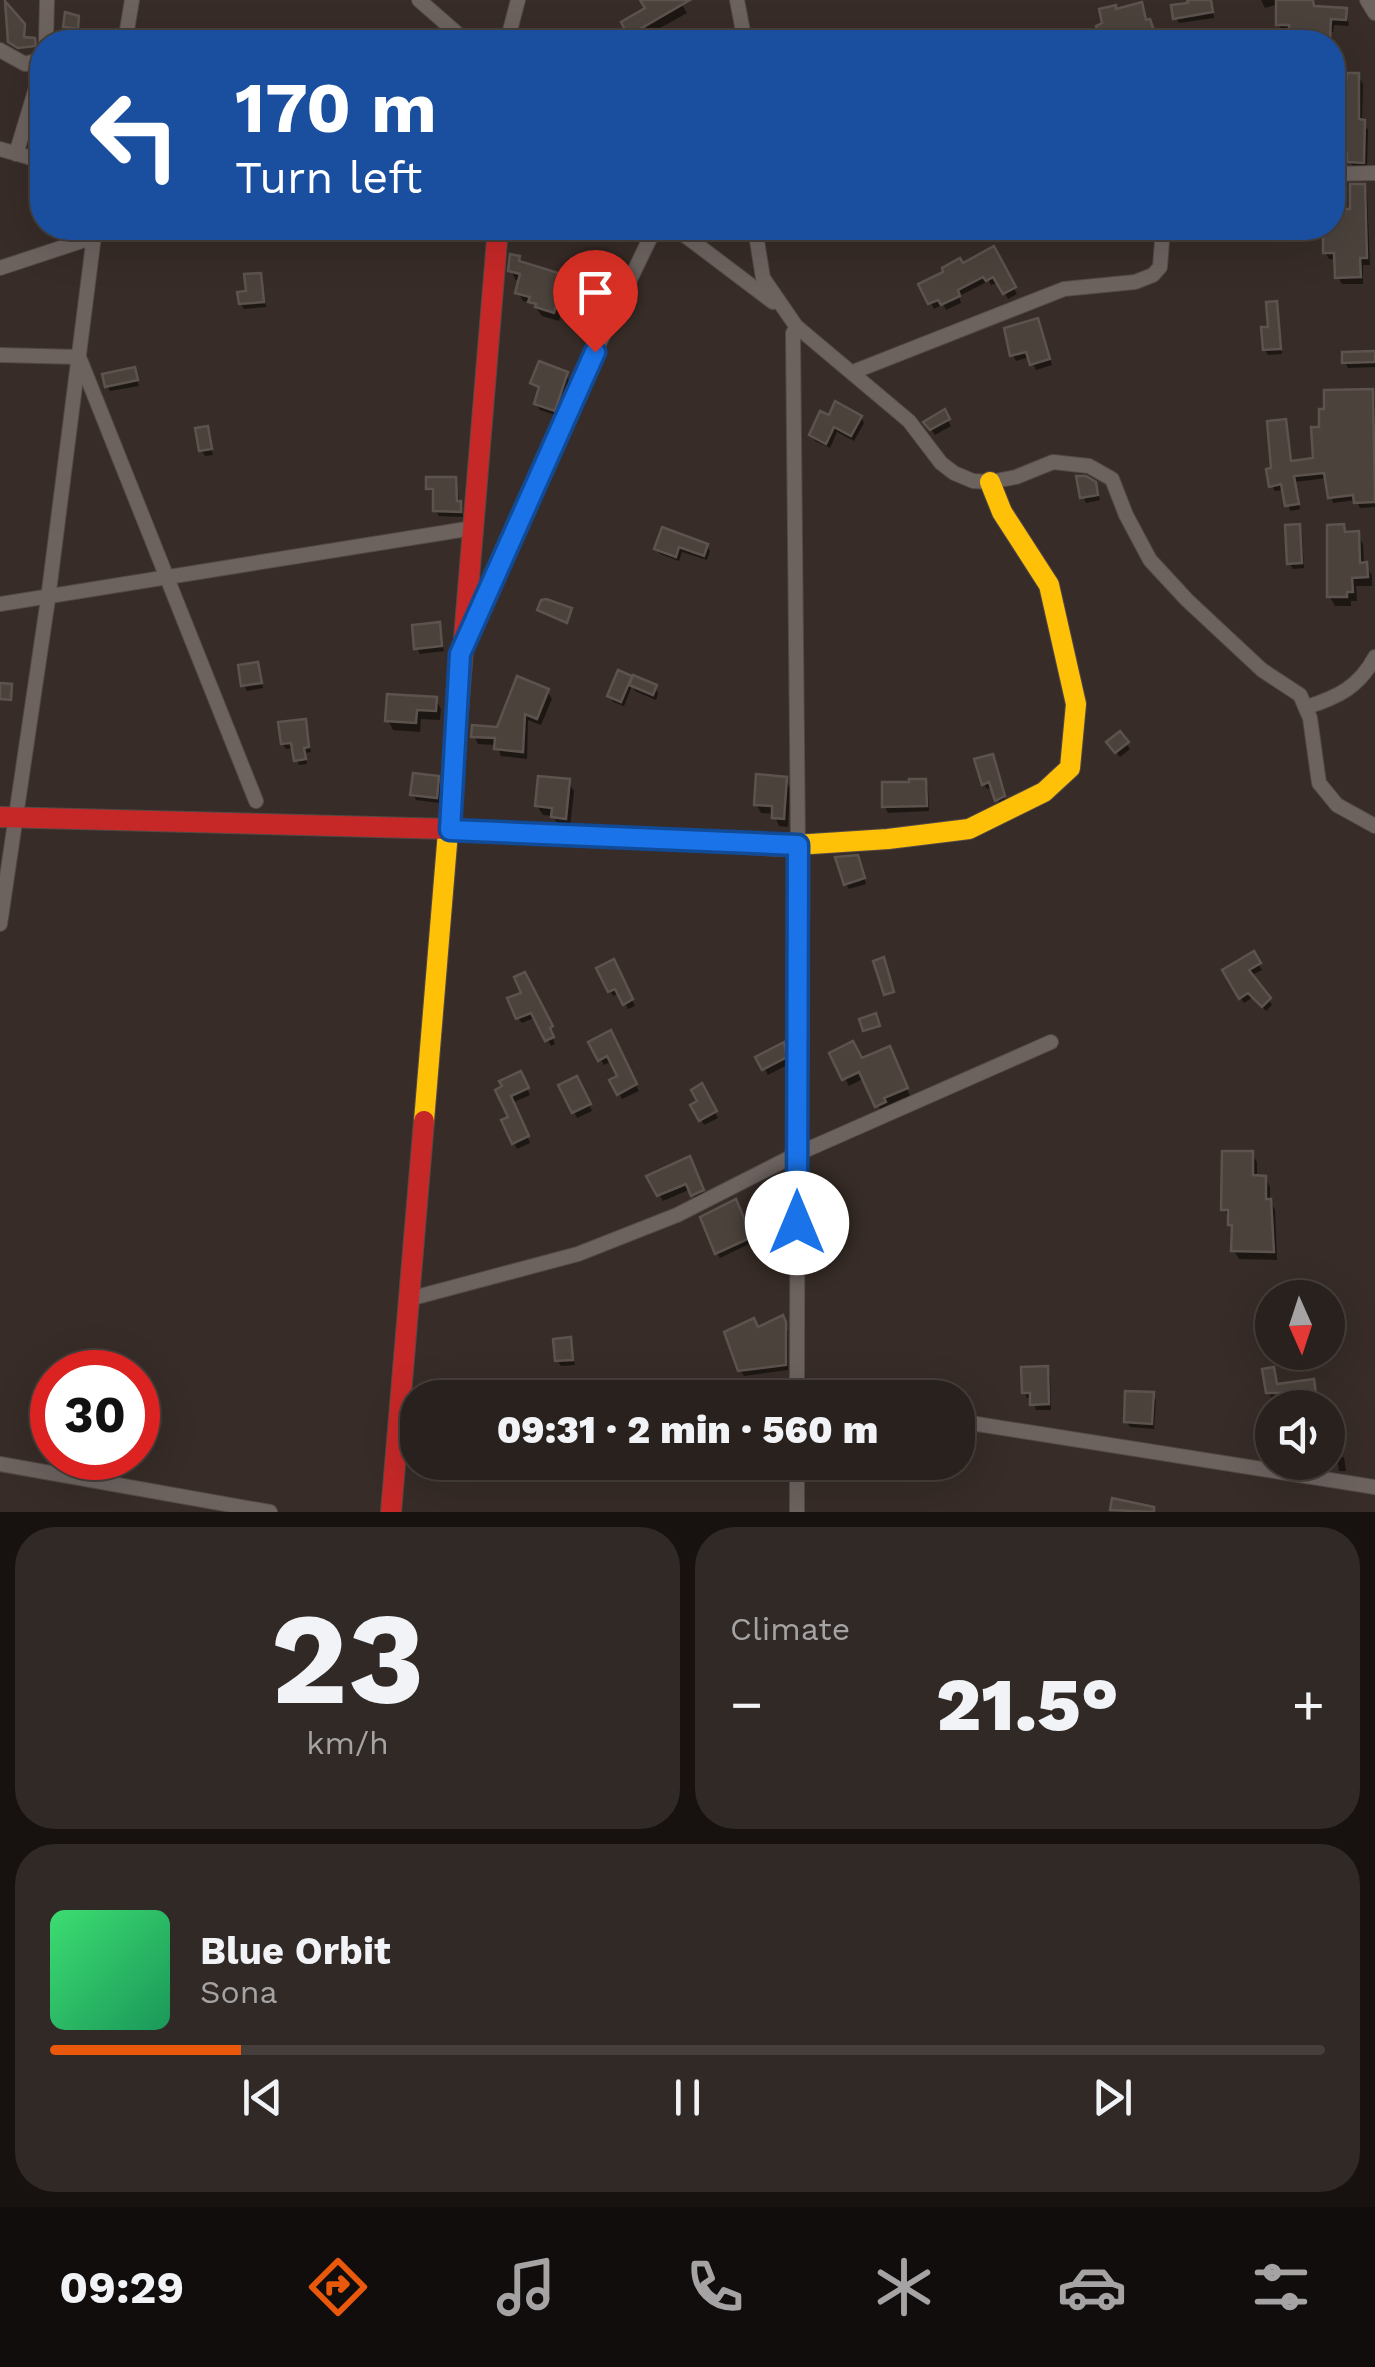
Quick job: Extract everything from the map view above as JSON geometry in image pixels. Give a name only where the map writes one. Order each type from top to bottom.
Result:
[{"type":"street","points":[[46,30],[47,0]]},
{"type":"street","points":[[127,30],[132,0]]},
{"type":"street","points":[[419,0],[453,30]]},
{"type":"street","points":[[510,30],[518,0]]},
{"type":"street","points":[[737,0],[743,30]]},
{"type":"street","points":[[1367,0],[1375,13]]},
{"type":"street","points":[[0,50],[24,64],[30,62]]},
{"type":"street","points":[[16,154],[30,108]]},
{"type":"street","points":[[0,149],[30,158]]},
{"type":"street","points":[[1345,174],[1375,173]]},
{"type":"street","points":[[0,268],[74,240]]},
{"type":"street","points":[[0,924],[8,817],[48,599],[94,240]]},
{"type":"street","points":[[390,1512],[497,240]]},
{"type":"street","points":[[460,654],[580,383],[649,240]]},
{"type":"street","points":[[691,240],[781,308],[810,340],[909,421],[941,463],[973,480],[990,482],[1054,462],[1089,466],[1112,479],[1150,560],[1262,670],[1300,695],[1307,707],[1319,783],[1337,805],[1375,826]]},
{"type":"street","points":[[756,240],[764,278],[781,308]]},
{"type":"street","points":[[853,372],[1064,289],[1135,282],[1160,267],[1161,240]]},
{"type":"street","points":[[793,333],[801,1380]]},
{"type":"street","points":[[0,355],[78,357]]},
{"type":"street","points":[[78,357],[256,801]]},
{"type":"street","points":[[8,817],[798,845],[970,828],[1044,792],[1070,768],[1076,704],[1049,585],[1002,512],[990,482]]},
{"type":"street","points":[[0,604],[473,528]]},
{"type":"street","points":[[1307,707],[1349,691],[1364,677],[1375,657]]},
{"type":"street","points":[[409,1299],[578,1254],[677,1215],[798,1154],[1051,1042]]},
{"type":"street","points":[[975,1424],[1375,1487]]},
{"type":"street","points":[[0,1464],[270,1512]]},
{"type":"street","points":[[797,1480],[797,1512]]},
{"type":"building","points":[[640,0],[690,0],[638,30],[625,30],[621,22],[645,8]]},
{"type":"building","points":[[1187,0],[1211,0],[1213,12],[1173,19],[1171,5],[1188,3]]},
{"type":"building","points":[[1276,0],[1313,0],[1314,6],[1347,8],[1346,20],[1331,19],[1330,30],[1289,30],[1289,25],[1276,25]]},
{"type":"building","points":[[5,1],[25,24],[24,37],[30,38],[30,47],[18,48],[8,42]]},
{"type":"building","points":[[1142,2],[1146,20],[1150,19],[1154,30],[1098,30],[1096,26],[1102,23],[1099,9],[1116,5],[1116,9]]},
{"type":"building","points":[[65,12],[79,16],[78,29],[63,27]]},
{"type":"building","points":[[1347,73],[1359,73],[1359,119],[1365,120],[1364,163],[1347,162]]},
{"type":"building","points":[[1350,184],[1365,184],[1367,258],[1360,258],[1361,277],[1335,278],[1334,253],[1323,253],[1323,240],[1345,240],[1345,209],[1350,209]]},
{"type":"building","points":[[994,246],[1016,287],[1003,294],[993,277],[986,281],[983,277],[958,290],[960,296],[941,305],[938,300],[928,304],[918,284],[960,258],[963,263]]},
{"type":"building","points":[[510,254],[520,256],[519,261],[565,275],[554,313],[535,307],[536,304],[528,302],[530,297],[515,293],[520,274],[508,271]]},
{"type":"building","points":[[261,273],[264,302],[239,304],[237,292],[246,291],[244,274]]},
{"type":"building","points":[[1277,301],[1281,349],[1263,350],[1261,327],[1268,327],[1266,302]]},
{"type":"building","points":[[1038,318],[1050,359],[1030,365],[1026,352],[1010,356],[1004,328]]},
{"type":"building","points":[[1375,351],[1375,362],[1342,363],[1342,352]]},
{"type":"building","points":[[539,361],[568,372],[555,411],[534,404],[539,387],[530,383]]},
{"type":"building","points":[[135,367],[138,380],[105,387],[102,374]]},
{"type":"building","points":[[1373,389],[1375,502],[1354,503],[1353,495],[1328,498],[1324,473],[1294,476],[1299,504],[1285,506],[1281,484],[1269,487],[1267,421],[1286,419],[1291,461],[1313,458],[1311,427],[1319,427],[1324,390]]},
{"type":"building","points":[[835,401],[862,416],[851,436],[834,427],[826,444],[809,435],[820,411],[829,415]]},
{"type":"building","points":[[945,409],[950,419],[930,430],[923,422]]},
{"type":"building","points":[[208,426],[212,449],[199,451],[195,428]]},
{"type":"building","points":[[1076,476],[1096,482],[1098,495],[1080,498]]},
{"type":"building","points":[[426,477],[456,477],[461,512],[433,511],[433,489],[426,489]]},
{"type":"building","points":[[1300,524],[1302,563],[1287,564],[1285,525]]},
{"type":"building","points":[[1344,524],[1345,532],[1359,531],[1360,563],[1367,562],[1368,577],[1352,578],[1353,592],[1347,592],[1347,597],[1327,597],[1327,525]]},
{"type":"building","points":[[662,527],[708,544],[704,556],[679,547],[676,557],[654,549]]},
{"type":"building","points":[[541,600],[572,608],[567,623],[537,610]]},
{"type":"building","points":[[440,622],[442,646],[414,649],[412,625]]},
{"type":"building","points":[[258,662],[262,683],[241,686],[238,665]]},
{"type":"building","points":[[618,670],[632,676],[621,702],[607,696]]},
{"type":"building","points":[[633,675],[657,685],[653,695],[629,685]]},
{"type":"building","points":[[517,676],[549,689],[537,719],[525,714],[523,752],[494,749],[495,738],[471,737],[472,725],[497,727]]},
{"type":"building","points":[[0,683],[12,684],[11,700],[0,699]]},
{"type":"building","points":[[387,694],[437,697],[436,711],[417,710],[416,723],[385,721]]},
{"type":"building","points":[[306,719],[306,759],[294,761],[291,743],[281,744],[278,722]]},
{"type":"building","points":[[1120,731],[1129,742],[1115,753],[1106,742]]},
{"type":"building","points":[[993,754],[1005,796],[995,801],[989,782],[982,785],[974,759]]},
{"type":"building","points":[[413,773],[439,776],[437,798],[410,795]]},
{"type":"building","points":[[756,774],[787,777],[784,819],[772,818],[772,806],[754,805]]},
{"type":"building","points":[[538,776],[570,779],[566,819],[551,817],[552,808],[535,806]]},
{"type":"building","points":[[926,779],[927,806],[882,807],[882,782]]},
{"type":"building","points":[[858,855],[865,878],[844,885],[835,857]]},
{"type":"building","points":[[1254,951],[1261,963],[1249,970],[1271,998],[1262,1007],[1248,993],[1239,999],[1222,970]]},
{"type":"building","points":[[884,957],[894,992],[884,995],[873,961]]},
{"type":"building","points":[[614,959],[633,999],[623,1005],[615,989],[608,992],[596,968]]},
{"type":"building","points":[[525,972],[553,1026],[550,1028],[554,1037],[545,1041],[531,1013],[516,1019],[507,998],[521,993],[514,977]]},
{"type":"building","points":[[876,1013],[880,1026],[863,1031],[859,1019]]},
{"type":"building","points":[[611,1030],[637,1084],[617,1095],[609,1080],[617,1076],[607,1056],[598,1061],[588,1042]]},
{"type":"building","points":[[853,1041],[862,1058],[890,1046],[908,1088],[884,1098],[886,1102],[875,1107],[859,1072],[842,1080],[829,1053]]},
{"type":"building","points":[[784,1042],[787,1057],[762,1070],[755,1057]]},
{"type":"building","points":[[521,1071],[529,1088],[511,1096],[529,1136],[512,1144],[501,1120],[508,1117],[495,1090],[502,1086],[499,1081]]},
{"type":"building","points":[[577,1076],[591,1104],[572,1113],[558,1085]]},
{"type":"building","points":[[702,1083],[717,1111],[699,1121],[690,1105],[697,1101],[691,1090]]},
{"type":"building","points":[[1222,1151],[1253,1151],[1253,1175],[1266,1176],[1274,1252],[1231,1251],[1232,1225],[1228,1225],[1228,1210],[1221,1210]]},
{"type":"building","points":[[690,1156],[704,1190],[691,1196],[686,1184],[657,1196],[646,1176]]},
{"type":"building","points":[[736,1199],[752,1237],[715,1254],[700,1217]]},
{"type":"building","points":[[783,1315],[786,1365],[738,1371],[724,1332],[754,1318],[758,1327]]},
{"type":"building","points":[[571,1337],[573,1360],[555,1361],[553,1339]]},
{"type":"building","points":[[1048,1366],[1049,1404],[1030,1405],[1030,1393],[1022,1393],[1021,1367]]},
{"type":"building","points":[[1262,1370],[1275,1370],[1277,1384],[1314,1379],[1316,1390],[1266,1390]]},
{"type":"building","points":[[1125,1391],[1154,1392],[1152,1424],[1124,1422]]},
{"type":"building","points":[[1112,1498],[1154,1507],[1154,1512],[1110,1510]]},
{"type":"traffic: slow","points":[[730,843],[780,846],[969,829],[1044,792],[1070,768],[1076,704],[1049,585],[1002,512],[990,482]]},
{"type":"traffic: slow","points":[[424,1121],[459,699]]},
{"type":"traffic: jam","points":[[459,699],[497,240]]},
{"type":"traffic: jam","points":[[0,817],[450,829],[730,843]]},
{"type":"traffic: jam","points":[[391,1512],[424,1121]]},
{"type":"route","points":[[595,352],[460,654],[450,830],[798,845],[797,1223]]}]
